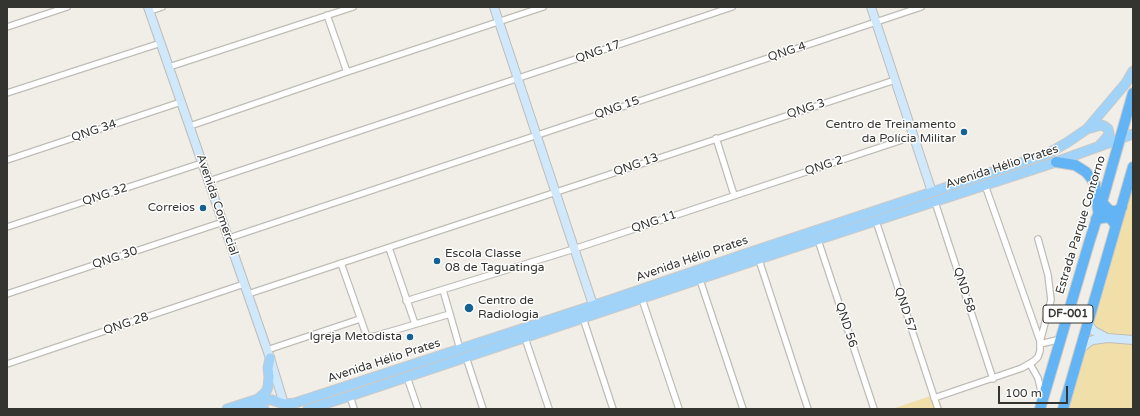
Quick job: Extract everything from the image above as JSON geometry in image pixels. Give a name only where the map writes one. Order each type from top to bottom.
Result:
[{"type":"highway","name":"Estrada Parque Contorno","points":[[1041,404],[1121,139],[1133,93]]},
{"type":"highway","points":[[1056,162],[1075,165],[1086,172],[1095,184],[1097,216],[1108,217],[1116,226]]},
{"type":"highway","name":"DF-001","points":[[1063,409],[1133,168]]},
{"type":"highway","points":[[1102,202],[1111,211],[1117,211],[1122,207]]},
{"type":"main road","name":"Avenida Hélio Prates","points":[[227,409],[258,399],[272,400],[281,407],[295,403],[613,299],[1047,154],[1087,129],[1126,83],[1133,71]]},
{"type":"main road","points":[[1087,129],[1100,125],[1108,129],[1109,135],[1099,146]]},
{"type":"main road","name":"Avenida Hélio Prates","points":[[308,409],[407,378],[784,251],[1056,162],[1133,134]]},
{"type":"main road","points":[[784,251],[788,245],[809,237],[819,229]]},
{"type":"main road","points":[[583,318],[585,312],[612,302],[614,300],[613,299]]},
{"type":"main road","points":[[436,368],[433,365],[434,361],[455,354],[460,349]]},
{"type":"main road","points":[[258,399],[266,392],[268,387],[268,354]]},
{"type":"main road","points":[[246,403],[256,404],[264,409]]},
{"type":"street","points":[[7,27],[67,7]]},
{"type":"street","points":[[149,9],[162,7]]},
{"type":"street","points":[[169,67],[353,7]]},
{"type":"street","points":[[494,7],[593,305]]},
{"type":"street","points":[[190,126],[543,7]]},
{"type":"street","name":"QNG 17","points":[[209,181],[732,7]]},
{"type":"street","points":[[871,7],[932,192]]},
{"type":"street","name":"QNG 4","points":[[698,81],[921,7]]},
{"type":"street","name":"Avenida Comercial","points":[[149,9],[268,354],[281,407]]},
{"type":"street","points":[[328,16],[347,72]]},
{"type":"street","points":[[7,93],[161,43]]},
{"type":"street","name":"QNG 3","points":[[716,138],[895,80]]},
{"type":"street","name":"QNG 15","points":[[229,238],[698,81]]},
{"type":"street","name":"QNG 34","points":[[7,160],[181,102]]},
{"type":"street","name":"QNG 2","points":[[734,195],[914,136]]},
{"type":"street","points":[[716,138],[734,195]]},
{"type":"street","name":"QNG 13","points":[[248,294],[555,193],[716,138]]},
{"type":"street","name":"QNG 32","points":[[7,227],[202,163]]},
{"type":"street","points":[[985,185],[1040,343]]},
{"type":"street","name":"QNG 11","points":[[406,301],[574,248],[734,195]]},
{"type":"street","name":"QND 58","points":[[935,202],[993,379]]},
{"type":"street","name":"QND 57","points":[[876,221],[938,409]]},
{"type":"street","name":"QNG 30","points":[[7,294],[223,222]]},
{"type":"street","points":[[934,398],[1022,368],[1030,364],[1038,357],[1040,343],[1051,304],[1051,296],[1048,275],[1038,238]]},
{"type":"street","name":"QND 56","points":[[818,240],[874,409]]},
{"type":"street","points":[[389,248],[415,324]]},
{"type":"street","points":[[759,260],[808,409]]},
{"type":"street","points":[[341,263],[360,319],[368,337],[450,314]]},
{"type":"street","points":[[700,280],[743,409]]},
{"type":"street","name":"QNG 28","points":[[7,364],[244,284]]},
{"type":"street","points":[[443,290],[460,349]]},
{"type":"street","points":[[642,299],[679,409]]},
{"type":"street","points":[[583,318],[613,409]]},
{"type":"street","points":[[268,354],[360,319]]},
{"type":"street","points":[[1087,323],[1094,331],[1108,338]]},
{"type":"street","points":[[525,338],[549,409]]},
{"type":"street","points":[[1080,349],[1093,340],[1108,338],[1133,340]]},
{"type":"street","points":[[1040,343],[1061,339]]},
{"type":"street","points":[[466,357],[483,409]]},
{"type":"street","points":[[1030,364],[1038,378],[1041,404]]},
{"type":"street","points":[[407,378],[418,409]]},
{"type":"street","points":[[350,396],[354,409]]},
{"type":"shaded area","points":[[1133,186],[1133,409],[1068,409]]},
{"type":"shaded area","points":[[930,396],[935,409],[892,409]]},
{"type":"place","name":"Centro de Treinamento da Polícia Militar","points":[[964,132]]},
{"type":"place","name":"Correios","points":[[203,208]]},
{"type":"place","name":"Escola Classe 08 de Taguatinga","points":[[437,261]]},
{"type":"place","name":"Centro de Radiologia","points":[[469,308]]},
{"type":"place","name":"Igreja Metodista","points":[[410,337]]}]
